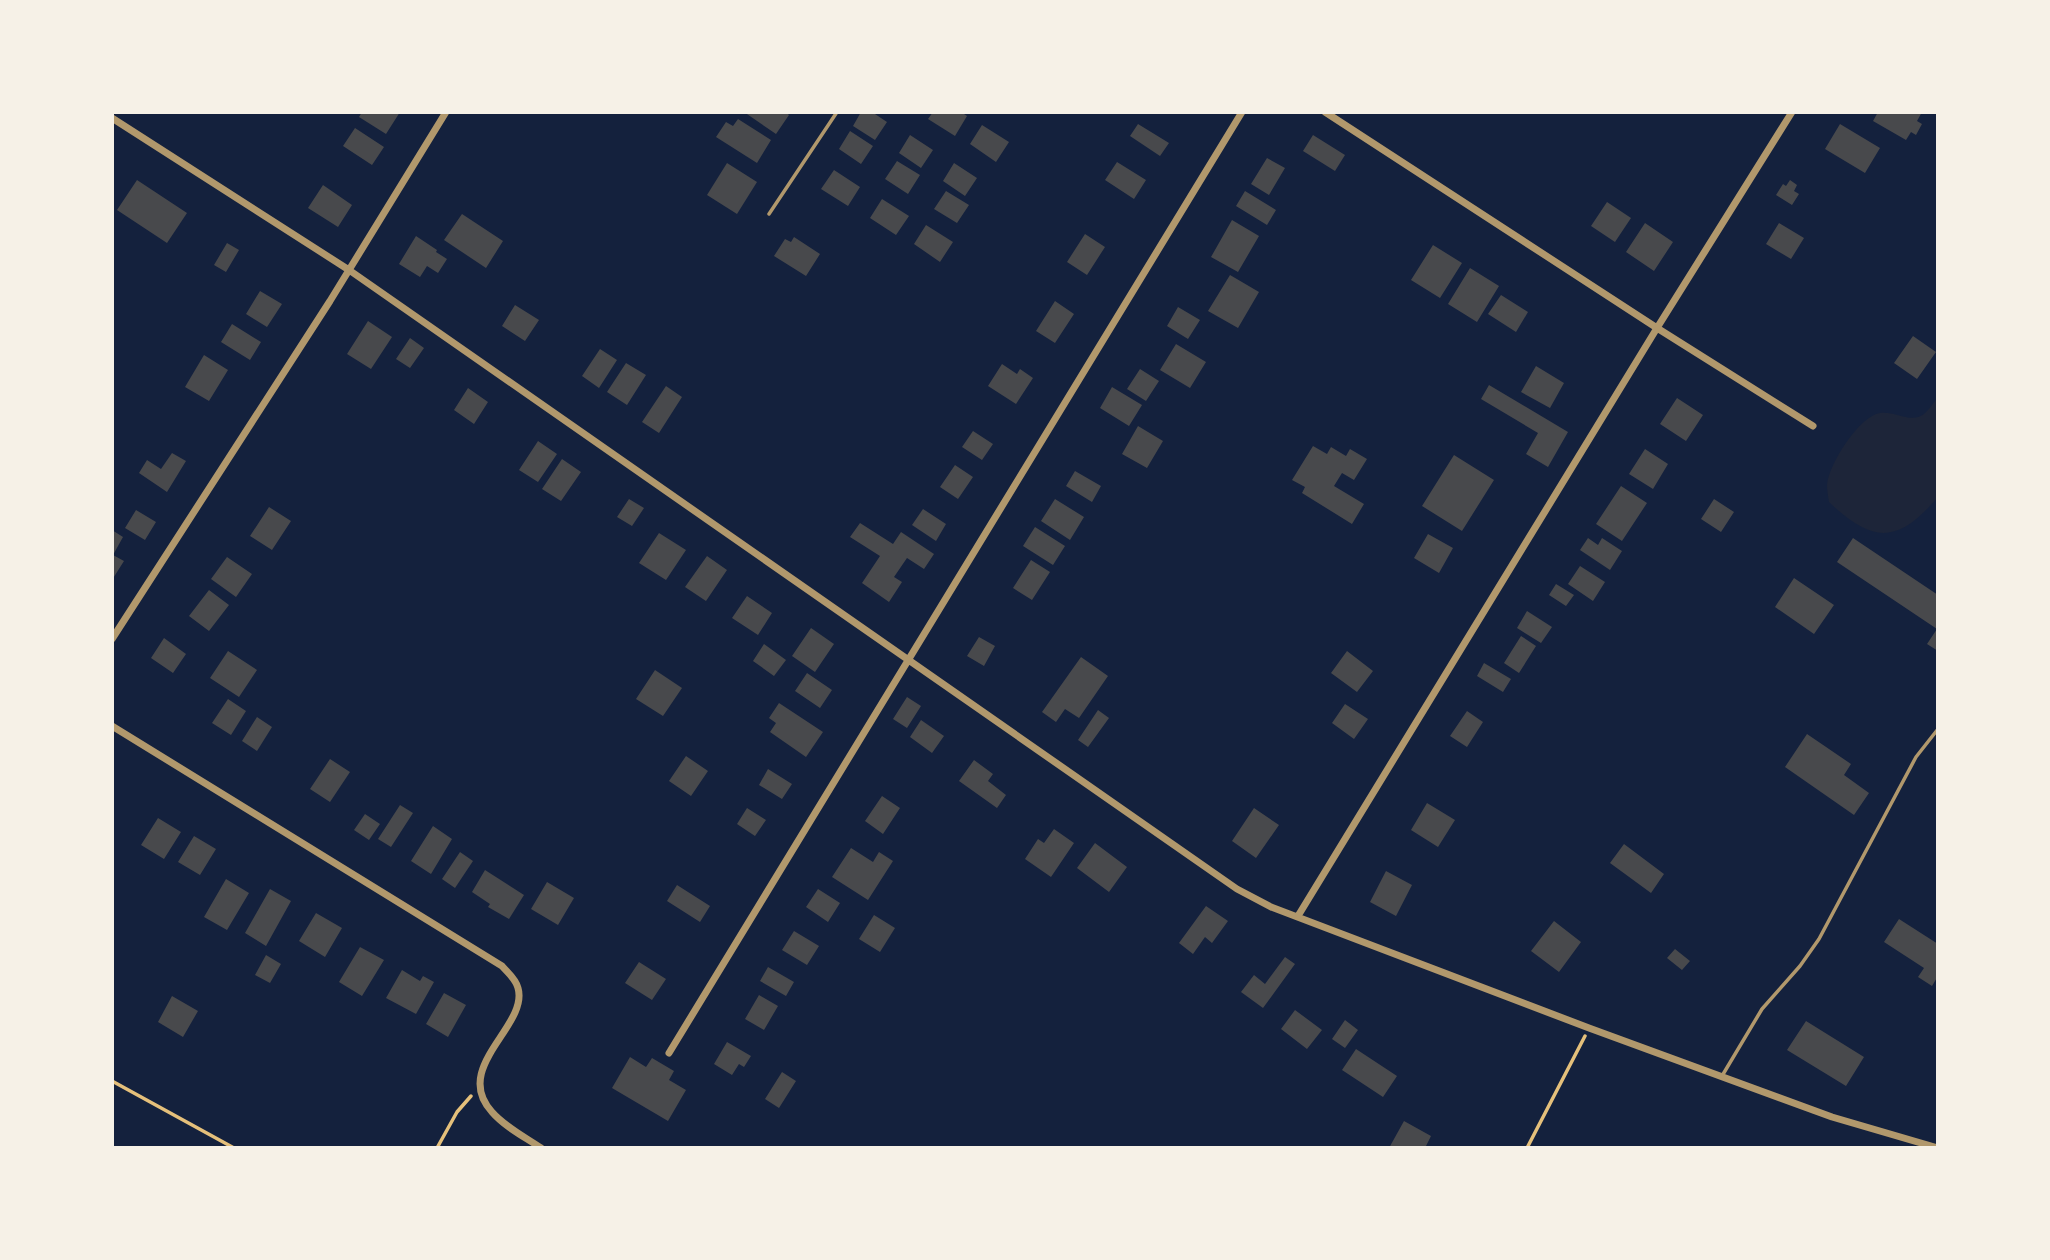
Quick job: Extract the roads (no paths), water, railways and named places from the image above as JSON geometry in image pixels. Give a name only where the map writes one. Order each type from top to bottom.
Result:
[{"type":"street","points":[[112,639],[349,270],[446,112]]},
{"type":"street","points":[[669,1053],[1242,112]]},
{"type":"street","points":[[1325,112],[1813,426]]},
{"type":"street","points":[[1297,916],[1792,112]]},
{"type":"street","points":[[112,118],[349,270],[1237,888],[1270,907],[1832,1117],[1938,1148]]},
{"type":"street","points":[[112,726],[502,967],[514,979],[519,989],[519,1004],[490,1054],[482,1073],[480,1087],[492,1112],[541,1148]]},
{"type":"lane","points":[[769,214],[837,112]]},
{"type":"lane","points":[[1722,1076],[1762,1009],[1800,966],[1819,939],[1911,766],[1938,729]]}]
